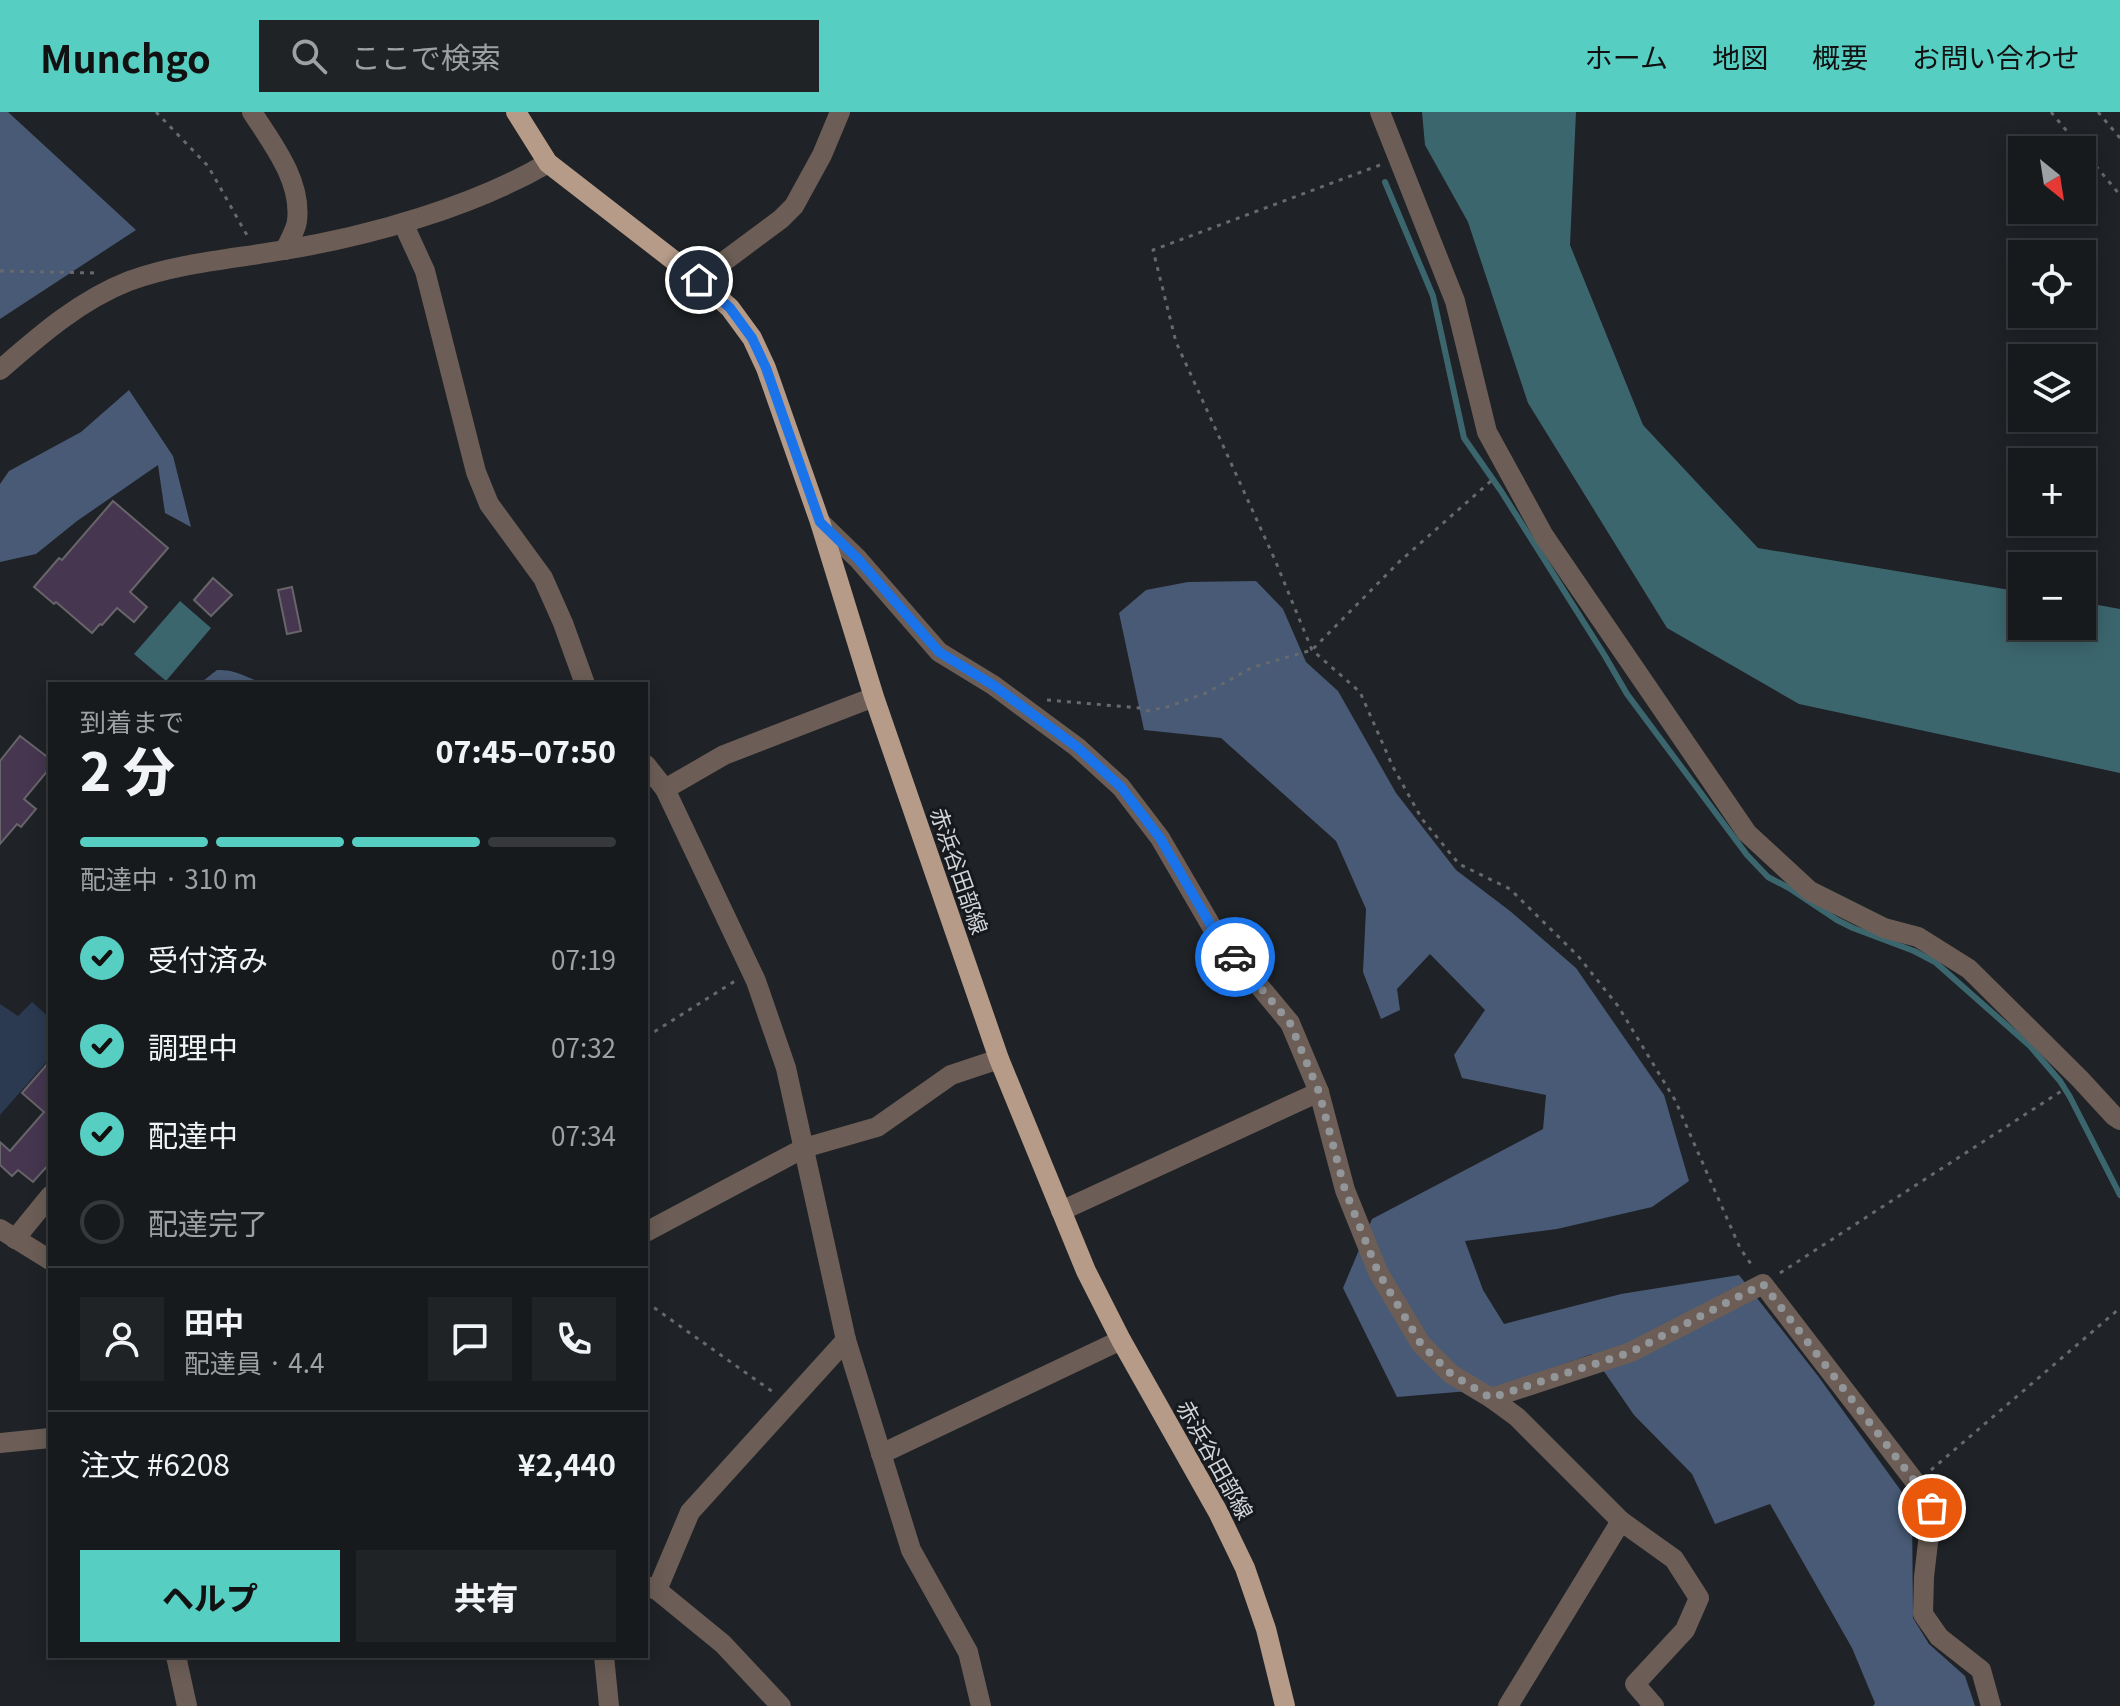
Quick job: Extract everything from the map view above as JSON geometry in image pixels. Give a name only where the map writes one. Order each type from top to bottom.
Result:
[{"type":"main road","name":"赤浜谷田部線","points":[[516,112],[548,163],[699,280],[730,308],[752,338],[766,368],[820,522],[874,697],[999,1059],[1086,1271],[1121,1340],[1218,1512],[1245,1568],[1266,1629],[1285,1706]]},
{"type":"street","points":[[252,112],[279,154],[296,192],[297,222],[285,250]]},
{"type":"street","points":[[699,280],[794,206],[822,155],[840,112]]},
{"type":"street","points":[[1380,112],[1455,301],[1487,432],[1544,536],[1747,833],[1810,891],[1884,928],[1918,937],[1969,969],[2120,1120]]},
{"type":"street","points":[[0,370],[48,329],[128,282],[194,265],[285,250],[403,223],[531,173],[548,163]]},
{"type":"street","points":[[403,223],[425,271],[476,472],[489,504],[543,578],[584,682]]},
{"type":"street","points":[[820,522],[858,559],[939,652],[993,685],[1077,747],[1121,787],[1160,838],[1216,934],[1290,1023],[1319,1092],[1345,1190],[1378,1272],[1421,1344],[1451,1374],[1517,1417],[1621,1521],[1674,1559],[1699,1598],[1685,1630],[1635,1684],[1654,1706]]},
{"type":"street","points":[[665,789],[724,755],[874,697]]},
{"type":"street","points":[[648,768],[665,789],[751,970],[786,1068],[846,1340],[911,1550],[968,1652],[981,1706]]},
{"type":"street","points":[[648,1231],[804,1148],[877,1127],[951,1075],[999,1059]]},
{"type":"street","points":[[1061,1211],[1319,1092]]},
{"type":"street","points":[[48,1198],[7,1234],[48,1259]]},
{"type":"street","points":[[1491,1398],[1631,1352],[1763,1284],[1932,1508],[1923,1614],[1939,1637],[1981,1670],[1991,1706]]},
{"type":"street","points":[[781,1706],[723,1644],[651,1588],[690,1512],[846,1340]]},
{"type":"street","points":[[881,1454],[1121,1340]]},
{"type":"street","points":[[0,1443],[48,1438]]},
{"type":"street","points":[[1508,1706],[1621,1521]]},
{"type":"street","points":[[176,1658],[187,1706]]},
{"type":"street","points":[[604,1658],[609,1706]]},
{"type":"path","points":[[156,112],[208,166],[250,240],[252,255]]},
{"type":"path","points":[[2051,112],[2120,195]]},
{"type":"path","points":[[2098,112],[2120,138]]},
{"type":"path","points":[[1398,158],[1153,250],[1176,342],[1275,560],[1312,650],[1360,692],[1393,767],[1422,819],[1459,864],[1510,889],[1578,956],[1618,1006],[1675,1100],[1740,1248],[1763,1284],[2080,1079]]},
{"type":"path","points":[[0,271],[104,274]]},
{"type":"path","points":[[1035,697],[1146,711],[1206,693],[1253,667],[1312,650],[1399,562],[1507,467]]},
{"type":"path","points":[[648,1036],[751,970]]},
{"type":"path","points":[[648,1303],[789,1403]]},
{"type":"path","points":[[1916,1483],[2120,1308]]},
{"type":"shaded area","points":[[0,112],[8,112],[136,230],[0,319]]},
{"type":"shaded area","points":[[1422,112],[1576,112],[1570,245],[1643,425],[1758,548],[2008,590],[2008,640],[2096,640],[2096,605],[2120,609],[2120,773],[1799,704],[1667,628],[1528,403],[1468,222],[1425,145]]},
{"type":"shaded area","points":[[129,390],[173,456],[191,527],[165,513],[158,465],[77,521],[36,554],[0,562],[0,484],[9,471],[81,432]]},
{"type":"shaded area","points":[[1256,581],[1283,609],[1306,662],[1338,691],[1396,793],[1456,870],[1510,911],[1576,968],[1664,1095],[1689,1181],[1652,1207],[1557,1229],[1465,1241],[1483,1290],[1504,1324],[1621,1294],[1739,1275],[1818,1376],[1912,1506],[1913,1618],[1929,1644],[1965,1676],[1975,1706],[1873,1706],[1875,1703],[1852,1648],[1770,1504],[1715,1524],[1692,1474],[1634,1415],[1592,1354],[1493,1389],[1397,1397],[1343,1288],[1372,1219],[1543,1129],[1546,1095],[1462,1078],[1454,1055],[1485,1010],[1430,954],[1397,989],[1400,1010],[1381,1019],[1363,972],[1366,909],[1336,841],[1221,738],[1144,730],[1119,613],[1146,590],[1188,582]]},
{"type":"shaded area","points":[[180,601],[211,628],[166,681],[134,654]]},
{"type":"shaded area","points":[[217,670],[235,672],[260,682],[202,682]]},
{"type":"shaded area","points":[[32,1002],[48,1016],[48,1060],[0,1115],[0,1004],[18,1016]]},
{"type":"building","points":[[113,501],[168,548],[130,592],[147,607],[134,622],[117,608],[92,633],[34,587]]},
{"type":"building","points":[[213,578],[232,595],[211,616],[194,600]]},
{"type":"building","points":[[292,587],[301,631],[287,634],[278,590]]},
{"type":"building","points":[[20,736],[48,757],[48,770],[24,799],[36,809],[21,827],[17,824],[0,844],[0,761]]},
{"type":"building","points":[[48,1063],[48,1165],[33,1182],[18,1170],[12,1176],[0,1165],[0,1142],[10,1151],[44,1112],[22,1093]]},
{"type":"waterway","points":[[1385,182],[1433,296],[1464,438],[1501,491],[1627,694],[1747,855],[1768,877],[1837,920],[1935,962],[2030,1046],[2070,1097],[2120,1195]]},
{"type":"way so far","points":[[1235,957],[1290,1023],[1319,1092],[1345,1190],[1378,1272],[1421,1344],[1451,1374],[1491,1398],[1631,1352],[1763,1284],[1932,1508]]},
{"type":"route","points":[[699,280],[730,308],[752,338],[766,368],[820,522],[858,559],[939,652],[993,685],[1077,747],[1121,787],[1160,838],[1216,934],[1235,957]]}]
